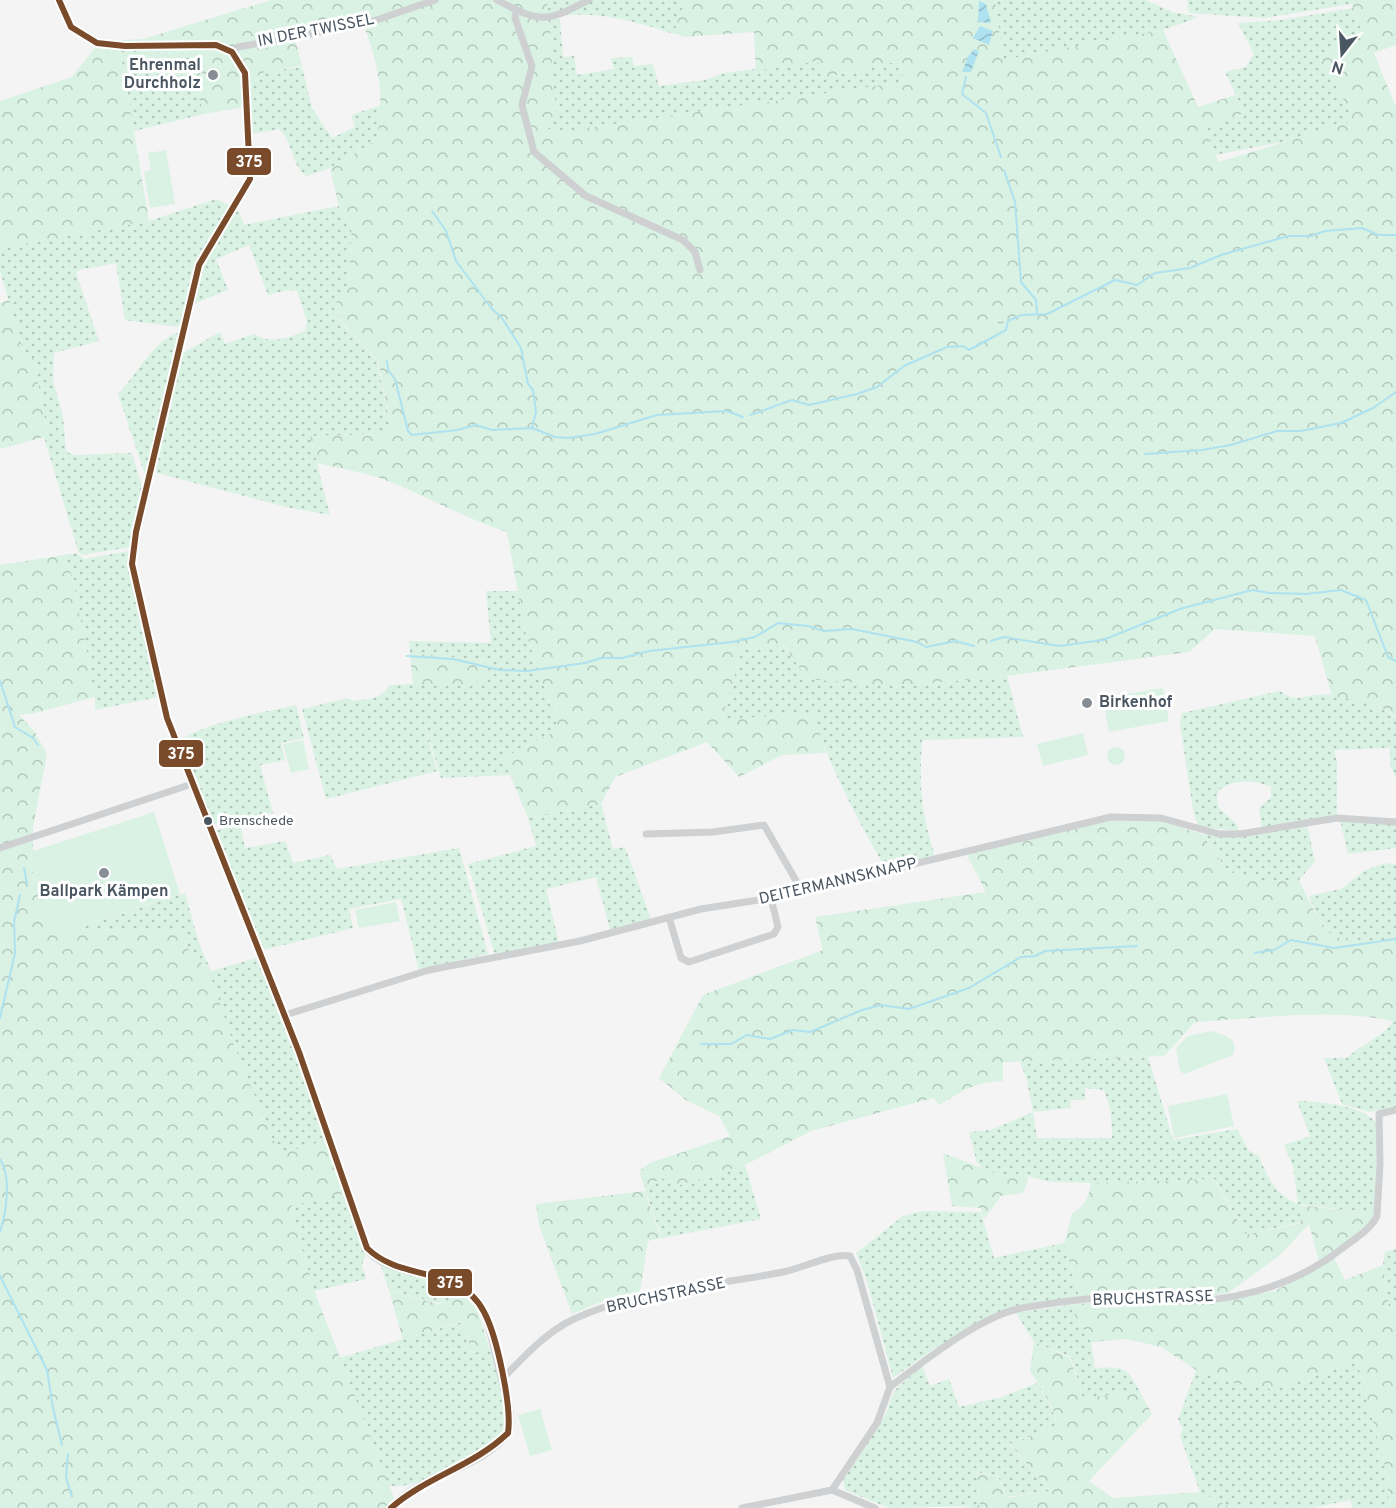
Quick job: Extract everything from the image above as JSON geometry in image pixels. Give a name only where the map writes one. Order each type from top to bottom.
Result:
[{"type":"street","points":[[59,0],[71,27],[97,43],[125,46],[216,45],[232,52],[245,73],[250,179],[245,192],[208,246],[199,265],[132,556],[167,718],[285,1015],[367,1248],[378,1259],[443,1278],[474,1299],[486,1317],[502,1379],[510,1426],[499,1444],[478,1459],[411,1491],[392,1508]]},
{"type":"street","name":"IN DER TWISSEL","points":[[232,52],[238,47],[362,25],[435,0]]},
{"type":"street","points":[[497,0],[539,19],[558,17],[589,0]]},
{"type":"street","points":[[516,10],[515,18],[532,66],[522,105],[534,152],[586,196],[683,240],[695,252],[700,270]]},
{"type":"street","points":[[0,848],[192,784]]},
{"type":"street","name":"DEITERMANNSKNAPP","points":[[285,1015],[429,970],[580,941],[669,917],[802,891],[1111,817],[1161,818],[1220,834],[1240,834],[1337,818],[1396,822]]},
{"type":"street","points":[[646,834],[713,832],[764,825],[802,891]]},
{"type":"street","points":[[669,917],[681,958],[689,962],[774,934],[778,927],[771,898]]},
{"type":"street","name":"BRUCHSTRASSE","points":[[502,1379],[544,1339],[585,1315],[653,1296],[786,1272],[845,1255],[854,1261],[890,1387],[936,1351],[983,1325],[1021,1308],[1117,1297],[1194,1301],[1252,1293],[1289,1281],[1334,1255],[1373,1224],[1377,1216],[1380,1164],[1379,1114],[1396,1110]]},
{"type":"street","points":[[832,1490],[877,1423],[890,1387]]},
{"type":"street","points":[[742,1508],[832,1490],[875,1508]]},
{"type":"green space","points":[[271,0],[547,0],[556,113],[548,129],[560,132],[904,82],[900,61],[823,78],[818,61],[756,71],[754,32],[684,37],[674,33],[687,0],[995,0],[1003,60],[1163,30],[1198,107],[1235,95],[1244,113],[1204,130],[1219,162],[1355,120],[1319,56],[1366,39],[1350,0],[1396,0],[1396,45],[1374,53],[1396,107],[1396,717],[1374,705],[1332,696],[1315,636],[1215,629],[1189,652],[1007,676],[900,686],[807,679],[784,645],[742,649],[722,719],[813,714],[826,753],[782,755],[739,777],[707,742],[615,777],[601,804],[528,818],[503,758],[559,729],[525,631],[507,532],[384,480],[317,463],[310,436],[392,434],[378,360],[346,327],[333,306],[348,289],[352,224],[341,215],[330,168],[377,140],[379,123],[380,94],[377,67],[363,23],[294,35],[302,66],[266,71],[243,84],[245,107],[204,114],[189,81],[165,64],[141,55],[141,43],[105,41],[143,39]]},
{"type":"green space","points":[[547,0],[585,0],[547,17]]},
{"type":"green space","points":[[593,0],[687,0],[680,13],[674,34],[620,19],[593,15],[565,15]]},
{"type":"green space","points":[[995,0],[1145,0],[1173,12],[1199,17],[1163,30],[1003,60]]},
{"type":"green space","points":[[1187,0],[1350,0],[1352,4],[1264,18],[1189,13]]},
{"type":"green space","points":[[1353,8],[1366,39],[1319,56],[1355,120],[1302,138],[1215,155],[1204,130],[1244,113],[1225,72],[1246,67],[1254,54],[1238,23],[1281,20]]},
{"type":"green space","points":[[547,19],[560,19],[563,57],[574,56],[577,75],[614,69],[611,58],[632,57],[634,66],[653,64],[659,86],[705,80],[724,73],[818,61],[823,78],[900,61],[904,82],[560,132],[548,129],[556,113]]},
{"type":"green space","points":[[95,48],[120,49],[149,221],[0,248],[0,101],[72,77]]},
{"type":"green space","points":[[141,48],[141,55],[174,69],[189,82],[195,90],[204,114],[134,131],[120,49]]},
{"type":"green space","points":[[302,67],[312,108],[332,138],[355,127],[351,115],[382,105],[377,140],[330,168],[306,176],[297,166],[287,140],[279,129],[252,134],[248,81],[266,71]]},
{"type":"green space","points":[[166,150],[175,204],[150,208],[144,172],[151,170],[148,153]]},
{"type":"green space","points":[[216,199],[229,205],[197,261],[182,324],[179,327],[125,320],[116,263],[79,270],[76,273],[99,341],[54,353],[53,381],[63,416],[66,452],[75,455],[132,453],[143,490],[130,547],[82,555],[78,551],[44,437],[48,435],[33,358],[25,357],[0,271],[0,248],[149,221]]},
{"type":"green space","points":[[339,206],[341,215],[352,224],[348,289],[333,306],[345,327],[377,360],[392,434],[310,436],[330,515],[286,507],[157,473],[156,464],[183,353],[220,332],[225,344],[254,334],[273,340],[305,331],[307,321],[297,291],[288,290],[268,295],[249,245],[216,259],[228,290],[193,304],[206,254],[238,209],[244,225]]},
{"type":"green space","points":[[9,300],[25,357],[33,358],[48,436],[0,449],[0,303]]},
{"type":"green space","points":[[1002,318],[1005,321],[1006,330],[992,340],[979,344]]},
{"type":"green space","points":[[181,332],[145,475],[118,394],[146,358],[163,341]]},
{"type":"green space","points":[[129,551],[158,697],[95,710],[95,697],[73,579],[64,555],[76,553],[84,559]]},
{"type":"green space","points":[[64,555],[73,579],[95,697],[19,715],[35,732],[47,754],[33,827],[33,851],[27,853],[54,935],[76,928],[181,932],[190,953],[199,959],[212,980],[234,1046],[279,1154],[327,1140],[345,1193],[291,1206],[314,1290],[394,1498],[388,1508],[0,1508],[0,565]]},
{"type":"green space","points":[[486,591],[519,591],[525,631],[559,729],[503,758],[510,775],[441,778],[424,722],[437,771],[326,799],[302,709],[348,698],[352,701],[373,698],[382,694],[390,685],[413,684],[484,660],[410,653],[409,641],[491,643]]},
{"type":"green space","points":[[783,645],[808,679],[900,686],[1007,676],[1023,737],[922,740],[922,799],[935,857],[886,869],[845,794],[813,715],[722,720],[742,649]]},
{"type":"green space","points":[[410,653],[484,660],[485,677],[472,685],[413,684]]},
{"type":"green space","points":[[1163,688],[1169,721],[1109,732],[1103,698]]},
{"type":"green space","points":[[1280,691],[1293,698],[1325,694],[1358,699],[1379,707],[1396,718],[1396,778],[1390,765],[1390,748],[1334,750],[1337,762],[1337,816],[1262,828],[1259,808],[1271,797],[1271,787],[1258,783],[1236,782],[1218,791],[1217,799],[1218,806],[1233,820],[1239,831],[1199,827],[1194,815],[1180,725],[1182,713]]},
{"type":"green space","points":[[296,705],[304,738],[281,743],[285,760],[260,765],[273,813],[212,825],[178,742],[216,724]]},
{"type":"green space","points":[[1083,733],[1088,755],[1043,766],[1037,744]]},
{"type":"green space","points":[[303,740],[309,769],[291,773],[283,744]]},
{"type":"green space","points":[[1112,747],[1120,747],[1125,752],[1123,763],[1112,765],[1107,760],[1107,752]]},
{"type":"green space","points":[[601,804],[613,849],[625,847],[651,919],[610,930],[596,877],[546,889],[559,943],[495,955],[468,864],[536,846],[528,818]]},
{"type":"green space","name":"Ballpark Kämpen","points":[[154,812],[180,894],[54,935],[27,853]]},
{"type":"green space","points":[[1111,820],[1161,821],[1202,834],[1226,869],[1264,881],[1299,880],[1315,913],[1332,937],[1396,944],[1396,1022],[1348,1015],[1322,1015],[1195,1022],[1164,1056],[1003,1062],[1003,1081],[970,1088],[940,1105],[933,1098],[811,1131],[745,1165],[676,1186],[670,1176],[644,1186],[639,1171],[650,1163],[730,1136],[719,1116],[686,1100],[659,1078],[703,995],[823,950],[815,917],[986,892],[967,855]]},
{"type":"green space","points":[[1340,820],[1396,825],[1396,848],[1348,854]]},
{"type":"green space","points":[[240,824],[245,848],[285,841],[293,863],[330,855],[337,869],[459,848],[488,954],[419,970],[401,899],[349,909],[353,928],[263,950],[214,831]]},
{"type":"green space","points":[[1307,825],[1315,861],[1299,880],[1264,881],[1226,869],[1203,834],[1232,837]]},
{"type":"green space","points":[[1386,863],[1396,865],[1396,944],[1332,937],[1315,912],[1309,896],[1341,889],[1365,870]]},
{"type":"green space","points":[[185,893],[199,943],[211,971],[257,958],[265,971],[327,1140],[279,1155],[234,1046],[212,980],[190,953],[181,932],[76,928]]},
{"type":"green space","points":[[396,902],[400,921],[359,928],[355,910]]},
{"type":"green space","points":[[1393,1021],[1396,1022],[1396,1108],[1369,1112],[1342,1104],[1324,1058],[1347,1058],[1390,1026]]},
{"type":"green space","points":[[1211,1031],[1233,1041],[1235,1049],[1233,1055],[1184,1074],[1180,1071],[1176,1048],[1188,1036]]},
{"type":"green space","points":[[1148,1057],[1173,1140],[1237,1129],[1249,1151],[1259,1156],[1273,1185],[1283,1196],[1298,1204],[1293,1167],[1284,1145],[1310,1136],[1297,1101],[1340,1105],[1362,1112],[1377,1124],[1375,1214],[1299,1204],[1301,1222],[1246,1235],[1215,1179],[1098,1183],[1050,1182],[1020,1174],[1002,1176],[985,1170],[977,1163],[969,1132],[991,1130],[1033,1112],[1027,1081],[1020,1061]],"holes":[[[1085,1088],[1104,1090],[1111,1111],[1112,1138],[1037,1138],[1033,1112],[1070,1108],[1071,1100],[1085,1100]]]},
{"type":"green space","points":[[1227,1094],[1234,1126],[1174,1138],[1168,1106]]},
{"type":"green space","points":[[943,1153],[1002,1176],[1020,1174],[1029,1177],[1023,1193],[1001,1196],[984,1219],[981,1208],[952,1206]]},
{"type":"green space","points":[[745,1165],[761,1219],[662,1238],[644,1186],[670,1176],[677,1186]]},
{"type":"green space","points":[[1214,1179],[1246,1235],[1301,1223],[1299,1205],[1375,1214],[1369,1225],[1319,1261],[1309,1224],[1280,1255],[1228,1293],[1196,1298],[1116,1295],[1080,1299],[1064,1243],[1072,1214],[1086,1201],[1091,1183]]},
{"type":"green space","points":[[645,1191],[661,1238],[648,1241],[640,1292],[603,1301],[572,1314],[539,1225],[536,1204]]},
{"type":"green space","points":[[345,1193],[366,1252],[362,1265],[366,1279],[314,1291],[291,1206]]},
{"type":"green space","points":[[922,1211],[981,1212],[994,1258],[1064,1243],[1080,1299],[1019,1306],[935,1348],[893,1378],[867,1281],[856,1253],[903,1216]]},
{"type":"green space","points":[[1396,1249],[1396,1308],[1389,1309],[1383,1265],[1385,1252]]},
{"type":"green space","points":[[1334,1258],[1345,1280],[1383,1265],[1389,1309],[1396,1308],[1396,1508],[1390,1508],[1385,1466],[1357,1361],[1271,1389],[1235,1383],[1196,1370],[1161,1347],[1127,1339],[1091,1342],[1069,1305],[1124,1299],[1229,1298],[1275,1291]]},
{"type":"green space","points":[[380,1264],[450,1284],[450,1302],[438,1303],[389,1290]]},
{"type":"green space","points":[[450,1284],[477,1308],[490,1350],[472,1353],[462,1321],[403,1340],[389,1290],[438,1304],[450,1302]]},
{"type":"green space","points":[[1069,1305],[1091,1342],[1095,1368],[1123,1370],[1131,1377],[1140,1392],[1083,1398],[1071,1357],[1034,1342],[1016,1313]]},
{"type":"green space","points":[[462,1322],[472,1353],[490,1350],[506,1413],[503,1431],[489,1449],[454,1468],[408,1485],[387,1484],[339,1358]]},
{"type":"green space","points":[[1034,1342],[1070,1358],[1083,1398],[1140,1392],[1152,1414],[1089,1481],[1113,1498],[1200,1492],[1231,1508],[961,1508],[980,1505],[977,1473],[997,1476],[1007,1498],[1051,1491],[1010,1444],[1058,1426],[1052,1407],[1030,1371]]},
{"type":"green space","points":[[1357,1361],[1385,1466],[1390,1508],[1352,1508],[1350,1500],[1312,1508],[1231,1508],[1200,1492],[1180,1436],[1183,1428],[1178,1420],[1196,1370],[1235,1383],[1271,1389]]},
{"type":"green space","points":[[922,1365],[930,1386],[949,1379],[959,1407],[1002,1397],[1037,1383],[1051,1407],[1058,1426],[1009,1444],[1051,1491],[1007,1497],[998,1476],[977,1472],[980,1506],[889,1508],[845,1490],[843,1480],[886,1414],[894,1391]]},
{"type":"green space","points":[[540,1409],[552,1450],[530,1456],[518,1415]]},
{"type":"water","points":[[979,1],[986,4],[991,23],[978,22]]},
{"type":"water","points":[[980,26],[993,31],[989,45],[973,38]]},
{"type":"water","points":[[974,49],[979,51],[971,72],[962,72],[968,57]]},
{"type":"waterway","points":[[966,77],[962,94],[986,113],[1001,157]]},
{"type":"waterway","points":[[1004,170],[1015,202],[1021,282],[1036,300],[1037,313]]},
{"type":"waterway","points":[[432,211],[446,231],[456,261],[492,309],[502,318],[521,348],[528,384],[533,390],[536,412],[532,428]]},
{"type":"waterway","points":[[750,415],[792,400],[809,405],[877,387],[904,366],[947,347],[963,346],[969,350],[1006,330],[1008,321],[1021,315],[1047,314],[1115,280],[1137,285],[1155,273],[1190,268],[1221,255],[1288,236],[1311,236],[1325,231],[1362,228],[1378,235],[1396,235]]},
{"type":"waterway","points":[[387,361],[388,370],[395,379],[408,431],[412,435],[457,430],[476,425],[492,430],[532,428],[555,437],[568,438],[595,434],[657,415],[727,411],[743,417]]},
{"type":"waterway","points":[[1145,454],[1202,450],[1231,445],[1277,431],[1301,431],[1341,423],[1373,408],[1396,392]]},
{"type":"waterway","points":[[991,641],[1004,637],[1059,646],[1103,640],[1180,609],[1252,590],[1306,594],[1341,590],[1366,600],[1388,657],[1396,661]]},
{"type":"waterway","points":[[407,656],[453,659],[500,670],[527,671],[585,663],[601,658],[622,658],[649,651],[732,642],[755,637],[778,623],[808,626],[824,631],[852,629],[917,642],[926,647],[956,641],[974,646]]},
{"type":"waterway","points":[[0,681],[15,727],[33,738],[38,745]]},
{"type":"waterway","points":[[24,868],[27,884]]},
{"type":"waterway","points":[[0,1018],[15,953],[14,922],[20,895]]},
{"type":"waterway","points":[[1255,953],[1274,950],[1291,940],[1334,948],[1396,939]]},
{"type":"waterway","points":[[701,1044],[731,1044],[747,1035],[770,1039],[793,1030],[810,1032],[862,1010],[881,1005],[909,1009],[969,988],[1021,957],[1035,956],[1045,951],[1137,946]]},
{"type":"waterway","points":[[0,1159],[7,1185],[6,1205],[0,1232]]},
{"type":"waterway","points":[[0,1276],[47,1370],[62,1445]]},
{"type":"waterway","points":[[68,1454],[66,1477],[72,1497]]},
{"type":"transit line","name":"375","points":[[59,0],[71,27],[97,43],[125,46],[216,45],[232,52],[245,73],[250,179],[199,265],[136,532],[132,564],[167,718],[299,1052],[367,1248],[387,1262],[444,1279],[468,1292],[484,1312],[494,1337],[506,1390],[508,1433],[480,1454],[419,1488],[391,1508]]},
{"type":"place","name":"Ehrenmal Durchholz","points":[[213,75]]},
{"type":"place","name":"Birkenhof","points":[[1087,703]]},
{"type":"place","name":"Brenschede","points":[[208,821]]},
{"type":"place","name":"Ballpark Kämpen","points":[[104,873]]}]
